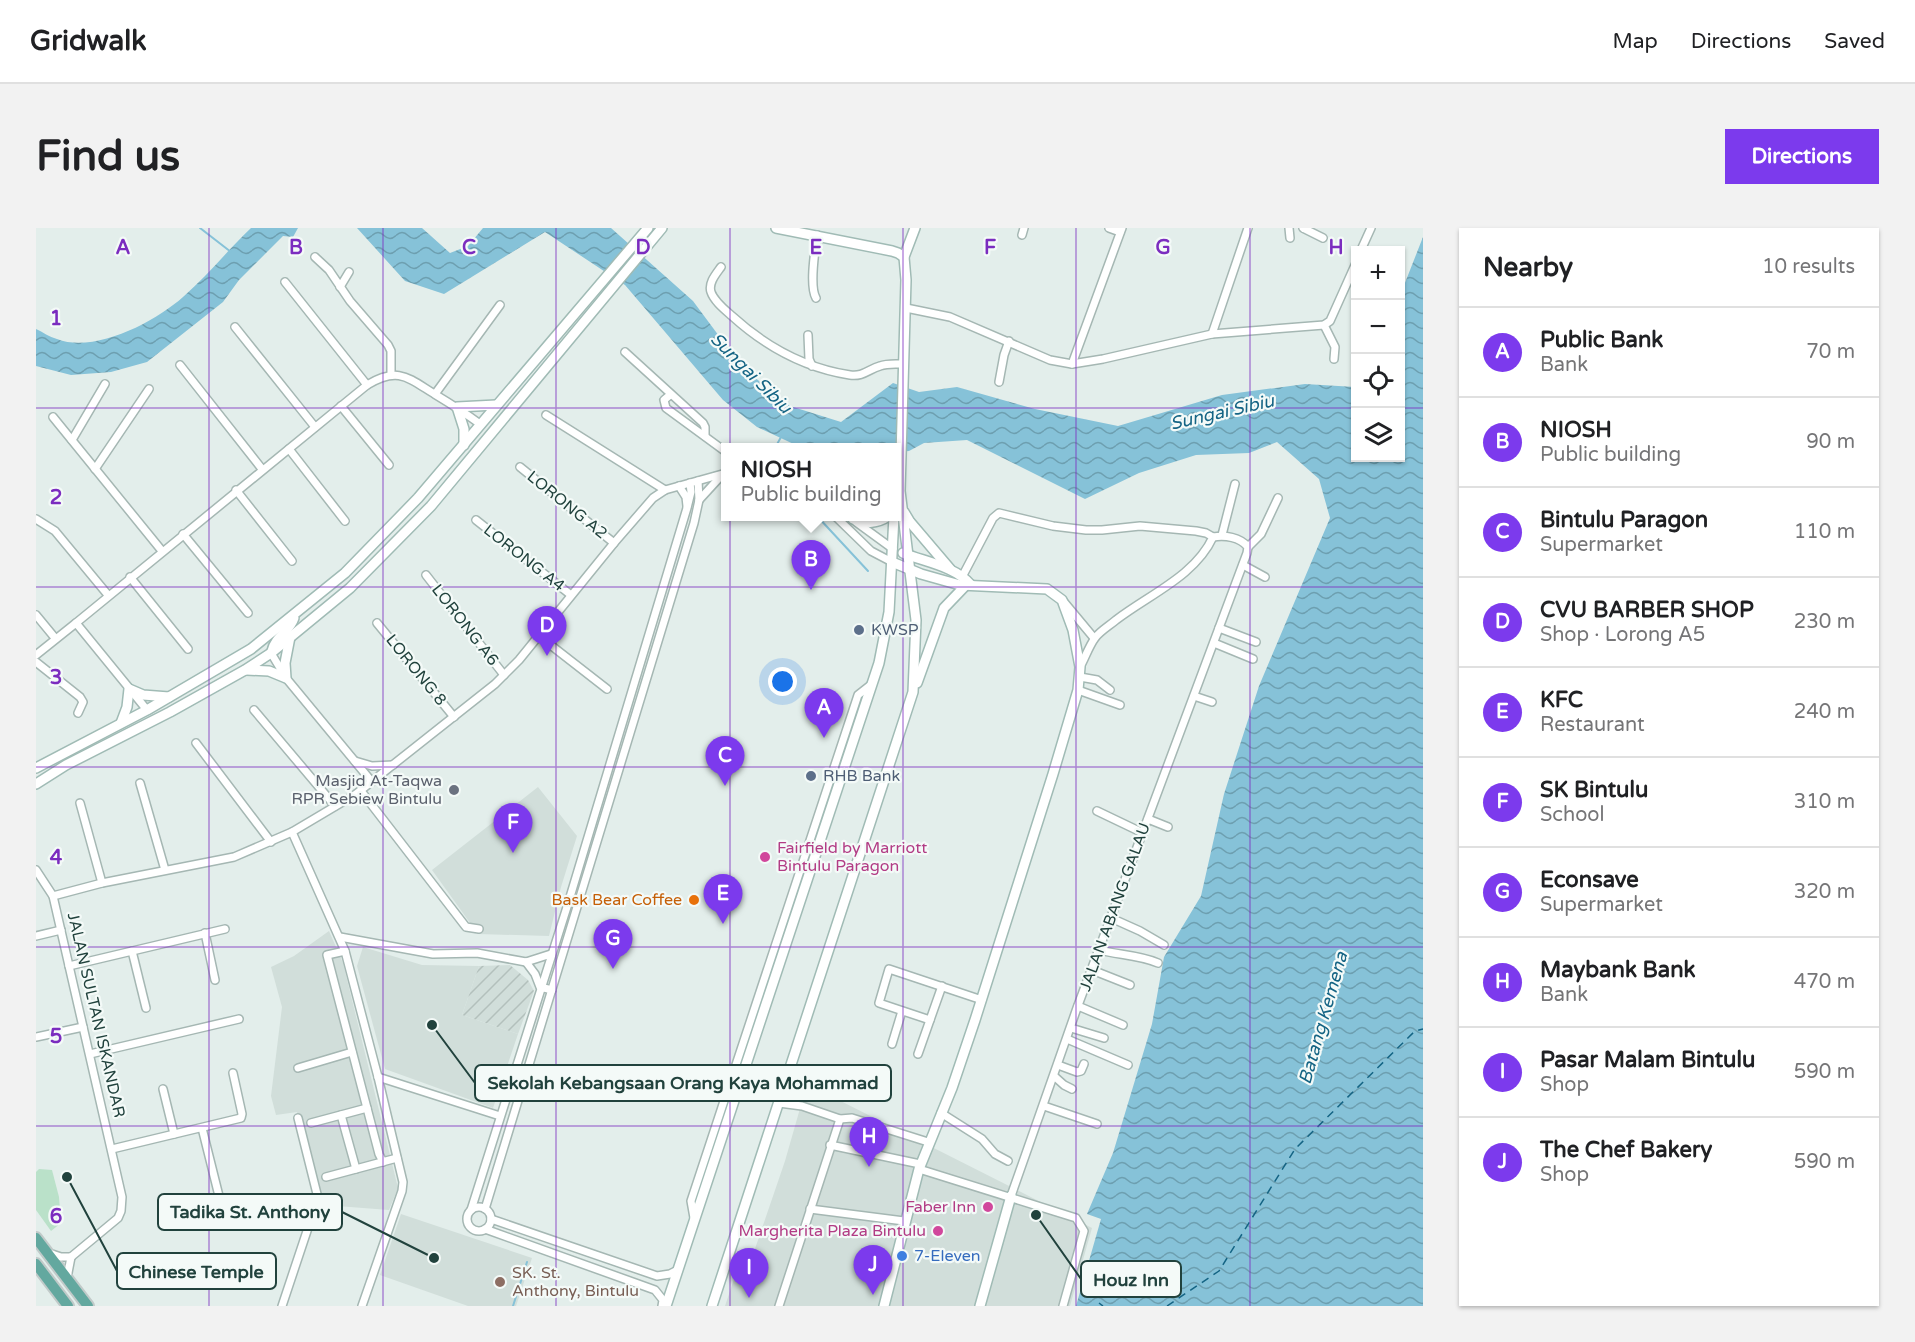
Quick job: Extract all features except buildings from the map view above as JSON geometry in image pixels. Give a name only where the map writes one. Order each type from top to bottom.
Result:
[{"type":"main road","points":[[36,1238],[88,1306]]},
{"type":"main road","points":[[36,1264],[68,1306]]},
{"type":"street","points":[[36,768],[147,710],[251,649],[362,558],[464,445],[648,228]]},
{"type":"street","points":[[36,784],[245,670],[272,653],[350,588],[431,506],[662,228]]},
{"type":"street","points":[[776,228],[898,253],[904,257]]},
{"type":"street","points":[[900,443],[906,308],[904,257],[915,228]]},
{"type":"street","points":[[1072,364],[1121,230],[1109,228]]},
{"type":"street","points":[[1212,334],[1248,228]]},
{"type":"street","points":[[1289,228],[1290,238]]},
{"type":"street","points":[[1303,228],[1323,238]]},
{"type":"street","points":[[1363,246],[1371,228]]},
{"type":"street","points":[[816,298],[814,294],[814,255],[817,235]]},
{"type":"street","points":[[315,257],[329,270],[340,287],[388,345],[391,351],[392,375]]},
{"type":"street","points":[[721,267],[710,283],[710,291],[719,304],[748,330],[788,356],[812,366],[851,375],[859,375],[882,365],[903,364]]},
{"type":"street","points":[[340,287],[349,272]]},
{"type":"street","points":[[906,308],[950,316],[1050,360],[1072,364],[1212,334],[1324,325],[1330,321],[1351,274]]},
{"type":"street","points":[[285,282],[367,385]]},
{"type":"street","points":[[435,394],[500,305]]},
{"type":"street","points":[[1324,325],[1335,347],[1335,359]]},
{"type":"street","points":[[235,327],[315,428]]},
{"type":"street","points":[[808,335],[809,359],[812,366]]},
{"type":"street","points":[[999,382],[1009,341]]},
{"type":"street","points":[[625,352],[705,427],[705,436]]},
{"type":"street","points":[[180,365],[262,470]]},
{"type":"street","points":[[36,655],[236,490],[377,379],[392,375],[407,376],[480,424],[482,435],[474,452]]},
{"type":"street","points":[[72,440],[105,384]]},
{"type":"street","points":[[95,469],[149,389]]},
{"type":"street","points":[[670,395],[664,400],[666,408],[721,448]]},
{"type":"street","points":[[457,407],[496,405]]},
{"type":"street","points":[[342,406],[389,465]]},
{"type":"street","points":[[457,407],[464,429],[464,445]]},
{"type":"street","points":[[546,415],[665,490],[721,475]]},
{"type":"street","points":[[53,417],[162,551]]},
{"type":"street","points":[[689,426],[695,417]]},
{"type":"street","points":[[289,449],[345,521]]},
{"type":"street","name":"LORONG A2","points":[[520,467],[614,543]]},
{"type":"street","points":[[485,1209],[699,500],[721,477]]},
{"type":"street","points":[[694,482],[699,500]]},
{"type":"street","points":[[664,1306],[663,1300],[655,1290],[485,1229],[477,1230],[471,1227],[468,1216],[552,952],[694,482]]},
{"type":"street","points":[[1222,535],[1235,484]]},
{"type":"street","points":[[679,486],[686,497],[687,508]]},
{"type":"street","points":[[236,490],[292,561]]},
{"type":"street","name":"JALAN SULTAN ISKANDAR","points":[[71,1257],[118,1218],[123,1197],[53,896],[102,883],[234,857],[291,832],[361,791],[504,675],[647,505],[665,490]]},
{"type":"street","points":[[712,1306],[913,692],[944,608],[966,582],[993,518],[999,513],[1053,526],[1086,530],[1140,526],[1196,531],[1213,537],[1222,535],[1245,543],[1248,547],[1261,534],[1278,498]]},
{"type":"street","points":[[901,501],[910,522],[952,571],[966,582]]},
{"type":"street","points":[[901,507],[916,620],[913,692]]},
{"type":"street","points":[[36,519],[55,531],[108,595]]},
{"type":"street","name":"LORONG A4","points":[[476,520],[572,595]]},
{"type":"street","points":[[840,521],[865,546],[909,569],[966,582],[1047,589],[1062,600],[1094,638]]},
{"type":"street","points":[[855,521],[893,549],[952,571]]},
{"type":"street","points":[[859,521],[867,524],[880,521]]},
{"type":"street","points":[[664,1306],[695,1221],[879,663],[888,612],[894,521]]},
{"type":"street","points":[[183,534],[248,613]]},
{"type":"street","points":[[1080,672],[1094,638],[1139,602],[1192,568],[1204,554],[1213,537]]},
{"type":"street","name":"JALAN ABANG GALAU","points":[[980,1306],[1011,1196],[1078,1006],[1248,547]]},
{"type":"street","points":[[1243,565],[1265,577]]},
{"type":"street","name":"LORONG A6","points":[[426,575],[504,675]]},
{"type":"street","points":[[130,577],[188,649]]},
{"type":"street","points":[[884,1306],[920,1166],[928,1142],[942,1113],[982,1000],[1078,690],[1080,672],[1073,630],[1062,600]]},
{"type":"street","points":[[36,615],[56,638]]},
{"type":"street","points":[[294,616],[291,626],[274,643],[272,653],[286,678],[372,782]]},
{"type":"street","points":[[76,623],[147,710],[158,713],[170,712]]},
{"type":"street","name":"LORONG 8","points":[[377,623],[454,717]]},
{"type":"street","points":[[1219,628],[1256,642]]},
{"type":"street","points":[[539,636],[607,689]]},
{"type":"street","points":[[286,678],[285,663],[290,637]]},
{"type":"street","points":[[1214,643],[1253,659]]},
{"type":"street","points":[[36,662],[80,697],[82,702],[78,713]]},
{"type":"street","points":[[245,670],[269,671],[286,678]]},
{"type":"street","points":[[1080,672],[1097,680],[1110,690]]},
{"type":"street","points":[[129,689],[143,695],[169,697]]},
{"type":"street","points":[[121,723],[127,707],[129,689]]},
{"type":"street","points":[[1078,690],[1120,705]]},
{"type":"street","points":[[1194,696],[1212,702]]},
{"type":"street","points":[[254,710],[335,806]]},
{"type":"street","points":[[196,743],[271,842]]},
{"type":"street","points":[[355,761],[372,766],[393,765]]},
{"type":"street","points":[[140,783],[165,870]]},
{"type":"street","points":[[361,791],[466,927],[479,928]]},
{"type":"street","points":[[80,803],[102,883]]},
{"type":"street","points":[[1097,811],[1143,833]]},
{"type":"street","points":[[1148,819],[1168,827]]},
{"type":"street","points":[[291,832],[345,951],[403,1182],[402,1191],[362,1306]]},
{"type":"street","points":[[36,870],[53,896]]},
{"type":"street","points":[[340,937],[433,954],[486,954],[526,962],[552,952],[571,908],[577,906]]},
{"type":"street","points":[[1111,918],[1164,945]]},
{"type":"street","points":[[69,966],[225,928]]},
{"type":"street","points":[[36,936],[61,930]]},
{"type":"street","points":[[205,933],[215,980]]},
{"type":"street","points":[[1099,950],[1120,956],[1144,958],[1158,963]]},
{"type":"street","points":[[132,951],[146,1008]]},
{"type":"street","points":[[345,951],[327,956],[383,1162]]},
{"type":"street","points":[[526,962],[535,974],[540,987]]},
{"type":"street","points":[[930,1020],[879,1003],[889,969],[982,1000]]},
{"type":"street","points":[[1092,969],[1130,985]]},
{"type":"street","points":[[918,1054],[942,986]]},
{"type":"street","points":[[540,987],[552,990]]},
{"type":"street","points":[[1078,1006],[1123,1025]]},
{"type":"street","points":[[892,1044],[902,1011]]},
{"type":"street","points":[[90,1054],[239,1019]]},
{"type":"street","points":[[36,1037],[83,1027]]},
{"type":"street","points":[[1071,1028],[1104,1038]]},
{"type":"street","points":[[1067,1039],[1128,1065]]},
{"type":"street","points":[[298,1068],[352,1052]]},
{"type":"street","points":[[1058,1065],[1077,1072],[1081,1071],[1084,1064]]},
{"type":"street","points":[[112,1149],[242,1118],[233,1073]]},
{"type":"street","points":[[1054,1076],[1072,1089]]},
{"type":"street","points":[[378,1077],[500,1116]]},
{"type":"street","points":[[163,1089],[174,1134]]},
{"type":"street","points":[[779,1103],[802,1106],[840,1119],[852,1118],[928,1142]]},
{"type":"street","points":[[1044,1106],[1097,1124]]},
{"type":"street","points":[[311,1123],[367,1108]]},
{"type":"street","points":[[942,1113],[982,1139],[995,1154],[1008,1161]]},
{"type":"street","points":[[341,1115],[356,1169]]},
{"type":"street","points":[[282,1306],[318,1198],[297,1118]]},
{"type":"street","points":[[779,1306],[840,1119]]},
{"type":"street","points":[[167,1203],[215,1203],[220,1200],[202,1128]]},
{"type":"street","points":[[830,1145],[920,1166],[1076,1218],[1084,1231],[1063,1306]]},
{"type":"street","points":[[326,1176],[397,1158]]},
{"type":"street","points":[[471,1210],[478,1207],[485,1209],[491,1219],[657,1276],[670,1274],[678,1269]]},
{"type":"street","points":[[810,1209],[904,1221]]},
{"type":"street","points":[[485,1229],[491,1219]]},
{"type":"street","points":[[44,1250],[53,1256],[71,1257],[67,1280]]},
{"type":"shaded area","points":[[538,787],[577,836],[549,936],[478,934],[432,870]]},
{"type":"shaded area","points":[[329,931],[343,963],[398,1188],[389,1210],[324,1205],[297,1112],[276,1115],[271,1096],[282,1007],[271,967],[294,956]]},
{"type":"shaded area","points":[[363,947],[422,965],[479,966],[462,1015],[518,1034],[493,1108],[385,1069],[357,966]]},
{"type":"shaded area","points":[[510,965],[528,980],[534,991],[518,1034],[462,1015],[479,966]]},
{"type":"shaded area","points":[[807,1084],[1092,1228],[1070,1306],[725,1306],[734,1279],[744,1281],[785,1161]]},
{"type":"shaded area","points":[[401,1214],[532,1258],[516,1306],[468,1306],[380,1275]]},
{"type":"green space","points":[[39,1169],[52,1170],[59,1197],[61,1223],[51,1231],[36,1210],[36,1172]]},
{"type":"water","points":[[251,228],[298,228],[293,237],[283,236],[239,280],[223,302],[147,362],[111,372],[71,375],[36,366],[36,329],[51,337],[72,343],[106,339],[141,325],[183,297]]},
{"type":"water","points":[[357,228],[422,228],[450,253],[468,246],[483,228],[611,228],[693,301],[742,367],[790,406],[841,422],[893,383],[919,392],[957,387],[1035,409],[1118,426],[1222,395],[1305,384],[1351,387],[1351,462],[1405,462],[1405,283],[1423,237],[1423,1306],[1076,1306],[1101,1219],[1087,1214],[1113,1153],[1152,1024],[1164,957],[1201,896],[1224,794],[1259,686],[1330,518],[1319,479],[1277,442],[1249,453],[1196,455],[1139,473],[1085,499],[967,440],[924,443],[909,451],[901,452],[901,443],[791,443],[757,427],[723,400],[625,285],[545,232],[444,294],[405,281]]},
{"type":"waterway","points":[[200,228],[231,252]]},
{"type":"waterway","points":[[778,443],[781,437]]},
{"type":"waterway","points":[[822,521],[868,571]]},
{"type":"waterway","points":[[513,1306],[527,1262]]},
{"type":"ferry route","points":[[1167,1306],[1219,1271],[1295,1149],[1415,1031],[1423,1029]]},
{"type":"ferry route","points":[[1099,1303],[1103,1306]]},
{"type":"place","name":"NIOSH","points":[[811,590]]},
{"type":"place","name":"KWSP","points":[[859,630]]},
{"type":"place","name":"CVU BARBER SHOP","points":[[547,656]]},
{"type":"place","name":"Public Bank","points":[[824,738]]},
{"type":"place","name":"RHB Bank","points":[[811,776]]},
{"type":"place","name":"Bintulu Paragon","points":[[725,786]]},
{"type":"place","name":"Masjid At-Taqwa RPR Sebiew Bintulu","points":[[454,790]]},
{"type":"place","name":"SK Bintulu","points":[[513,853]]},
{"type":"place","name":"Fairfield by Marriott Bintulu Paragon","points":[[765,857]]},
{"type":"place","name":"Bask Bear Coffee","points":[[694,900]]},
{"type":"place","name":"KFC","points":[[723,924]]},
{"type":"place","name":"Econsave","points":[[613,969]]},
{"type":"place","name":"Sekolah Kebangsaan Orang Kaya Mohammad","points":[[432,1025]]},
{"type":"place","name":"Maybank Bank","points":[[869,1167]]},
{"type":"place","name":"Chinese Temple","points":[[67,1177]]},
{"type":"place","name":"Faber Inn","points":[[988,1207]]},
{"type":"place","name":"Houz Inn","points":[[1036,1215]]},
{"type":"place","name":"Margherita Plaza Bintulu","points":[[938,1231]]},
{"type":"place","name":"7-Eleven","points":[[902,1256]]},
{"type":"place","name":"Tadika St. Anthony","points":[[434,1258]]},
{"type":"place","name":"SK. St. Anthony, Bintulu","points":[[500,1282]]},
{"type":"place","name":"The Chef Bakery","points":[[873,1295]]},
{"type":"place","name":"Pasar Malam Bintulu","points":[[749,1298]]},
{"type":"water label","name":"Sungai Sibiu","points":[[751,373]]},
{"type":"water label","name":"Sungai Sibiu","points":[[1222,412]]},
{"type":"water label","name":"Batang Kemena","points":[[1323,1018]]}]
